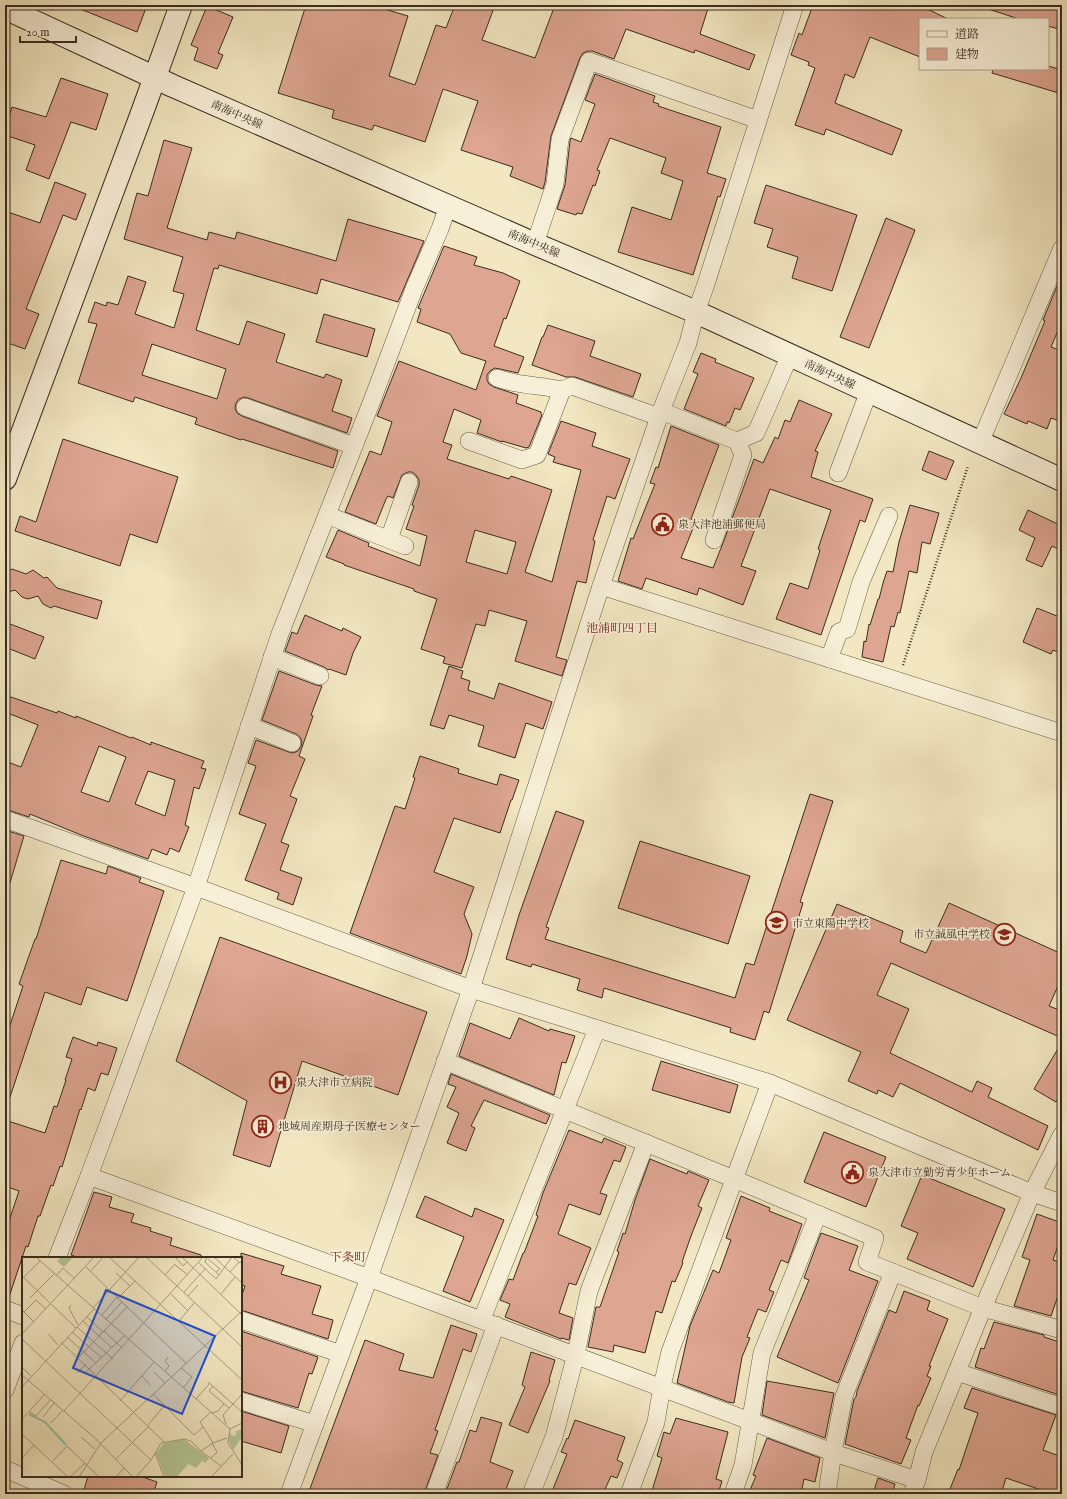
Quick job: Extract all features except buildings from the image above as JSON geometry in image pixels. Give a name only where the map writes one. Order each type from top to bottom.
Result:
[{"type":"street","points":[[5,479],[181,5]]},
{"type":"street","points":[[289,1494],[369,1278],[471,989],[600,586],[660,414],[688,343],[696,312],[795,5]]},
{"type":"street","name":"南海中央線","points":[[5,8],[155,78],[534,244],[696,312],[1062,480]]},
{"type":"street","points":[[534,244],[555,184],[560,139],[589,61],[758,120]]},
{"type":"street","points":[[57,1257],[196,887],[280,634],[414,289],[440,230],[448,206]]},
{"type":"street","points":[[980,443],[1062,249]]},
{"type":"street","points":[[497,378],[508,382],[548,386],[562,390],[572,386],[660,414],[737,441],[756,434],[790,355]]},
{"type":"street","points":[[469,442],[522,460],[537,455],[562,390]]},
{"type":"street","points":[[838,473],[869,392]]},
{"type":"street","points":[[245,407],[354,446]]},
{"type":"street","points":[[714,540],[743,455],[737,441]]},
{"type":"street","points":[[389,539],[409,482]]},
{"type":"street","points":[[327,515],[405,546]]},
{"type":"street","points":[[829,658],[839,632],[847,629],[861,582],[889,516]]},
{"type":"street","points":[[600,586],[1062,733]]},
{"type":"street","points":[[272,658],[320,676]]},
{"type":"street","points":[[249,726],[292,743]]},
{"type":"street","points":[[5,818],[471,989],[770,1083],[1032,1193],[1062,1203]]},
{"type":"street","points":[[434,1494],[489,1322],[564,1109],[597,1029]]},
{"type":"street","points":[[445,1061],[875,1238],[867,1262],[983,1308],[1062,1330]]},
{"type":"street","points":[[629,1494],[656,1422],[670,1352],[770,1083]]},
{"type":"street","points":[[89,1176],[662,1386],[833,1452],[915,1487],[924,1452],[983,1308],[1032,1193],[1062,1134]]},
{"type":"street","points":[[531,1494],[554,1437],[576,1354],[589,1291],[646,1143]]},
{"type":"street","points":[[733,1494],[743,1465],[762,1353],[818,1214]]},
{"type":"street","points":[[827,1494],[833,1452],[844,1396],[893,1272]]},
{"type":"street","points":[[5,1309],[22,1316]]},
{"type":"street","points":[[242,1320],[341,1354]]},
{"type":"street","points":[[5,1390],[22,1346]]},
{"type":"street","points":[[957,1372],[1062,1407]]},
{"type":"street","points":[[242,1401],[315,1424]]},
{"type":"street","points":[[5,1469],[22,1476]]},
{"type":"street","points":[[24,1477],[64,1494]]},
{"type":"path","points":[[898,681],[968,466]]},
{"type":"place","name":"泉大津池浦郵便局","points":[[663,524]]},
{"type":"place","name":"市立東陽中学校","points":[[777,923]]},
{"type":"place","name":"市立誠風中学校","points":[[1005,934]]},
{"type":"place","name":"泉大津市立病院","points":[[281,1082]]},
{"type":"place","name":"地域周産期母子医療センター","points":[[262,1126]]},
{"type":"place","name":"泉大津市立勤労青少年ホーム","points":[[852,1172]]},
{"type":"district","name":"池浦町四丁目","points":[[622,628]]},
{"type":"district","name":"下条町","points":[[348,1257]]}]
